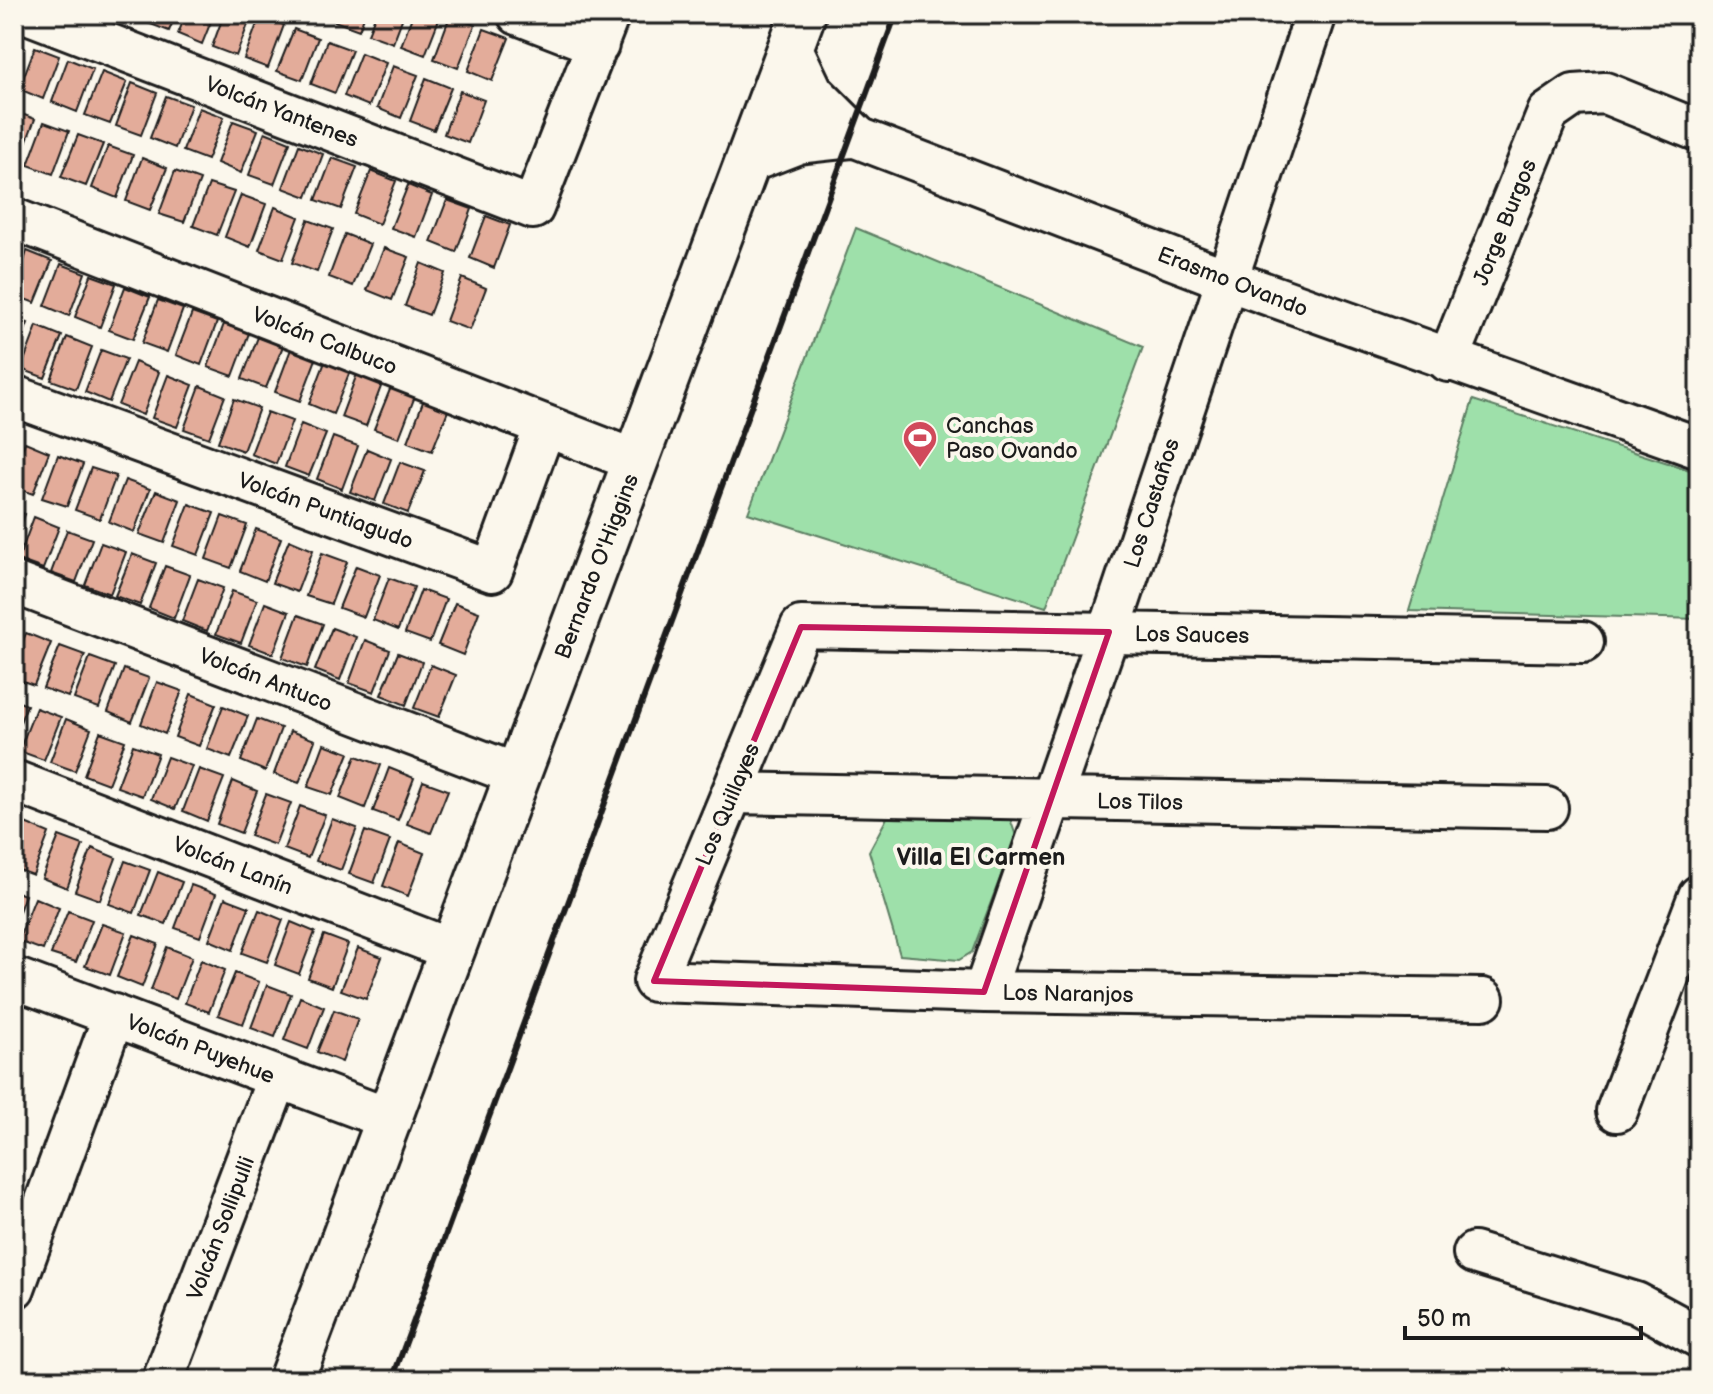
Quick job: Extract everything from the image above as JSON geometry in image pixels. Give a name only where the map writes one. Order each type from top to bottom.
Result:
[{"type":"main road","name":"Bernardo O'Higgins","points":[[291,1380],[797,32]]},
{"type":"main road","points":[[797,32],[811,93],[853,135]]},
{"type":"main road","points":[[749,160],[798,141],[853,135]]},
{"type":"street","name":"Volcán Yantenes","points":[[30,14],[533,208],[604,30]]},
{"type":"street","points":[[518,14],[604,30]]},
{"type":"street","name":"Los Castaños","points":[[984,992],[1109,632],[1316,14]]},
{"type":"street","name":"Jorge Burgos","points":[[1448,361],[1548,113],[1574,95],[1605,93],[1699,131]]},
{"type":"street","name":"Erasmo Ovando","points":[[770,104],[1225,279],[1699,448]]},
{"type":"street","name":"Volcán Calbuco","points":[[14,219],[636,461]]},
{"type":"street","name":"Volcán Puntiagudo","points":[[14,396],[492,571],[545,426]]},
{"type":"street","name":"Volcán Antuco","points":[[14,583],[518,775]]},
{"type":"street","name":"Los Sauces","points":[[801,627],[1583,642]]},
{"type":"street","name":"Los Quillayes","points":[[654,981],[801,627]]},
{"type":"street","name":"Volcán Lanín","points":[[14,781],[452,950]]},
{"type":"street","name":"Los Tilos","points":[[732,793],[1547,808]]},
{"type":"street","points":[[1617,1111],[1699,896]]},
{"type":"street","name":"Volcán Puyehue","points":[[14,978],[389,1119]]},
{"type":"street","name":"Los Naranjos","points":[[654,981],[984,992],[1483,999]]},
{"type":"street","points":[[14,1288],[114,1015]]},
{"type":"street","name":"Volcán Sollipulli","points":[[163,1380],[278,1077]]},
{"type":"street","points":[[1474,1253],[1636,1303],[1699,1337]]},
{"type":"highlighted area","points":[[801,627],[1109,632],[984,992],[654,981]]},
{"type":"green space","points":[[856,228],[1143,347],[1046,607],[748,513]]},
{"type":"green space","points":[[1473,400],[1699,473],[1699,619],[1409,611]]},
{"type":"green space","points":[[888,816],[1009,816],[1016,836],[972,952],[959,960],[900,955],[869,851]]},
{"type":"building","points":[[148,14],[176,14],[169,31],[145,22]]},
{"type":"building","points":[[186,14],[214,14],[202,44],[178,34]]},
{"type":"building","points":[[224,14],[252,14],[236,56],[212,47]]},
{"type":"building","points":[[337,14],[365,14],[359,30],[334,21]]},
{"type":"building","points":[[376,14],[404,14],[393,43],[368,34]]},
{"type":"building","points":[[413,14],[441,14],[425,55],[401,46]]},
{"type":"building","points":[[260,16],[284,25],[268,68],[244,59]]},
{"type":"building","points":[[450,16],[475,25],[458,68],[434,59]]},
{"type":"building","points":[[294,29],[318,38],[302,80],[277,71]]},
{"type":"building","points":[[484,29],[509,38],[492,81],[468,71]]},
{"type":"building","points":[[327,41],[352,50],[335,93],[311,84]]},
{"type":"building","points":[[35,47],[59,56],[43,99],[19,89]]},
{"type":"building","points":[[361,53],[386,63],[369,106],[344,96]]},
{"type":"building","points":[[68,59],[93,69],[77,112],[52,102]]},
{"type":"building","points":[[393,66],[418,75],[401,118],[377,108]]},
{"type":"building","points":[[102,72],[127,82],[110,124],[85,115]]},
{"type":"building","points":[[426,78],[451,88],[434,130],[410,121]]},
{"type":"building","points":[[132,83],[157,93],[141,135],[116,126]]},
{"type":"building","points":[[460,91],[484,100],[468,143],[444,134]]},
{"type":"building","points":[[166,96],[191,105],[175,148],[150,138]]},
{"type":"building","points":[[199,108],[224,117],[207,160],[183,151]]},
{"type":"building","points":[[14,111],[35,119],[19,161],[14,159]]},
{"type":"building","points":[[233,121],[258,130],[241,173],[217,163]]},
{"type":"building","points":[[44,122],[69,131],[53,174],[28,165]]},
{"type":"building","points":[[265,132],[290,142],[274,184],[249,175]]},
{"type":"building","points":[[78,135],[103,144],[86,186],[61,177]]},
{"type":"building","points":[[299,145],[323,154],[307,197],[283,188]]},
{"type":"building","points":[[108,146],[133,155],[117,198],[92,188]]},
{"type":"building","points":[[142,158],[167,168],[150,210],[126,201]]},
{"type":"building","points":[[332,158],[357,167],[341,209],[316,200]]},
{"type":"building","points":[[175,171],[200,180],[184,222],[159,214]]},
{"type":"building","points":[[371,171],[396,181],[379,224],[354,214]]},
{"type":"building","points":[[209,184],[234,192],[217,235],[193,226]]},
{"type":"building","points":[[408,185],[432,195],[416,237],[391,228]]},
{"type":"building","points":[[241,195],[266,204],[250,247],[225,237]]},
{"type":"building","points":[[447,200],[472,209],[456,252],[431,242]]},
{"type":"building","points":[[275,207],[299,217],[283,259],[259,250]]},
{"type":"building","points":[[486,216],[510,225],[494,268],[470,258]]},
{"type":"building","points":[[308,220],[333,229],[317,272],[292,263]]},
{"type":"building","points":[[345,234],[370,244],[353,286],[329,277]]},
{"type":"building","points":[[384,248],[409,257],[392,300],[367,290]]},
{"type":"building","points":[[27,251],[52,261],[35,303],[14,295]]},
{"type":"building","points":[[421,263],[445,273],[429,315],[405,306]]},
{"type":"building","points":[[61,264],[85,273],[69,316],[45,306]]},
{"type":"building","points":[[91,275],[116,284],[100,327],[75,317]]},
{"type":"building","points":[[462,278],[486,288],[470,330],[446,321]]},
{"type":"building","points":[[125,287],[150,297],[133,339],[109,330]]},
{"type":"building","points":[[158,300],[183,309],[167,352],[142,343]]},
{"type":"building","points":[[192,313],[217,322],[201,365],[176,355]]},
{"type":"building","points":[[14,318],[28,323],[14,359]]},
{"type":"building","points":[[224,324],[249,333],[233,376],[208,367]]},
{"type":"building","points":[[37,326],[62,336],[45,378],[21,369]]},
{"type":"building","points":[[67,337],[92,347],[76,389],[51,380]]},
{"type":"building","points":[[258,337],[283,346],[266,388],[242,379]]},
{"type":"building","points":[[291,349],[316,359],[300,401],[275,392]]},
{"type":"building","points":[[101,350],[126,359],[109,402],[85,392]]},
{"type":"building","points":[[135,362],[159,372],[143,415],[118,405]]},
{"type":"building","points":[[325,362],[350,371],[333,414],[309,404]]},
{"type":"building","points":[[357,374],[382,384],[366,426],[341,417]]},
{"type":"building","points":[[168,375],[193,385],[177,427],[152,418]]},
{"type":"building","points":[[200,386],[225,396],[209,438],[184,429]]},
{"type":"building","points":[[391,387],[415,396],[399,438],[374,429]]},
{"type":"building","points":[[234,399],[259,408],[243,451],[218,442]]},
{"type":"building","points":[[424,399],[449,408],[432,451],[408,442]]},
{"type":"building","points":[[267,412],[292,421],[276,464],[251,454]]},
{"type":"building","points":[[301,424],[326,434],[309,476],[285,467]]},
{"type":"building","points":[[333,437],[358,446],[342,489],[317,479]]},
{"type":"building","points":[[25,442],[49,452],[33,494],[14,487],[14,469]]},
{"type":"building","points":[[367,449],[391,459],[375,501],[350,492]]},
{"type":"building","points":[[58,455],[83,464],[67,506],[42,498]]},
{"type":"building","points":[[400,462],[425,471],[408,513],[384,504]]},
{"type":"building","points":[[91,468],[116,476],[100,519],[75,510]]},
{"type":"building","points":[[125,480],[150,489],[134,532],[109,522]]},
{"type":"building","points":[[156,491],[180,500],[164,543],[139,534]]},
{"type":"building","points":[[189,504],[214,513],[198,555],[173,546]]},
{"type":"building","points":[[14,510],[25,514],[14,544]]},
{"type":"building","points":[[222,516],[247,525],[231,568],[206,559]]},
{"type":"building","points":[[34,517],[59,527],[43,569],[18,560]]},
{"type":"building","points":[[256,529],[281,538],[265,581],[240,571]]},
{"type":"building","points":[[67,530],[92,539],[76,582],[51,573]]},
{"type":"building","points":[[289,540],[313,550],[297,592],[272,583]]},
{"type":"building","points":[[101,543],[126,552],[110,594],[85,585]]},
{"type":"building","points":[[322,553],[347,562],[331,604],[306,596]]},
{"type":"building","points":[[132,554],[156,563],[140,605],[115,596]]},
{"type":"building","points":[[165,566],[190,575],[174,618],[149,608]]},
{"type":"building","points":[[356,566],[380,575],[364,617],[339,608]]},
{"type":"building","points":[[389,578],[414,587],[398,630],[373,620]]},
{"type":"building","points":[[198,579],[223,588],[207,631],[182,621]]},
{"type":"building","points":[[421,590],[446,599],[430,642],[405,633]]},
{"type":"building","points":[[232,591],[257,600],[241,643],[216,634]]},
{"type":"building","points":[[265,603],[289,612],[273,654],[249,645]]},
{"type":"building","points":[[455,603],[479,612],[463,655],[438,645]]},
{"type":"building","points":[[298,615],[323,624],[307,667],[282,658]]},
{"type":"building","points":[[332,628],[356,637],[340,680],[315,670]]},
{"type":"building","points":[[26,633],[51,643],[34,685],[14,678],[14,664]]},
{"type":"building","points":[[365,640],[390,650],[374,692],[349,683]]},
{"type":"building","points":[[60,646],[85,655],[68,697],[43,688]]},
{"type":"building","points":[[398,653],[422,662],[406,705],[381,695]]},
{"type":"building","points":[[90,657],[115,666],[99,708],[74,699]]},
{"type":"building","points":[[431,665],[456,675],[439,717],[414,708]]},
{"type":"building","points":[[124,669],[149,678],[132,722],[108,712]]},
{"type":"building","points":[[157,682],[182,691],[165,734],[141,724]]},
{"type":"building","points":[[191,694],[216,704],[199,746],[175,737]]},
{"type":"building","points":[[14,700],[27,705],[14,737]]},
{"type":"building","points":[[223,706],[248,716],[231,758],[207,749]]},
{"type":"building","points":[[36,708],[61,717],[44,760],[19,751]]},
{"type":"building","points":[[66,719],[91,729],[75,771],[50,762]]},
{"type":"building","points":[[257,719],[281,728],[265,771],[241,761]]},
{"type":"building","points":[[290,731],[315,740],[299,783],[274,774]]},
{"type":"building","points":[[100,732],[125,741],[108,784],[84,775]]},
{"type":"building","points":[[324,744],[349,753],[332,795],[308,787]]},
{"type":"building","points":[[133,745],[158,754],[142,796],[117,787]]},
{"type":"building","points":[[356,756],[381,765],[365,808],[340,798]]},
{"type":"building","points":[[167,757],[192,766],[175,809],[151,799]]},
{"type":"building","points":[[389,768],[414,778],[398,820],[373,811]]},
{"type":"building","points":[[199,769],[224,778],[207,821],[183,811]]},
{"type":"building","points":[[233,781],[257,791],[241,833],[217,824]]},
{"type":"building","points":[[423,781],[448,790],[431,833],[407,824]]},
{"type":"building","points":[[266,794],[291,803],[275,845],[250,836]]},
{"type":"building","points":[[300,806],[325,815],[308,858],[284,849]]},
{"type":"building","points":[[332,819],[357,828],[341,870],[316,861]]},
{"type":"building","points":[[25,823],[49,833],[33,875],[14,868],[14,851]]},
{"type":"building","points":[[365,831],[390,840],[374,883],[349,874]]},
{"type":"building","points":[[59,836],[83,845],[67,888],[42,878]]},
{"type":"building","points":[[399,843],[424,853],[408,896],[383,886]]},
{"type":"building","points":[[92,848],[116,858],[100,900],[75,891]]},
{"type":"building","points":[[125,861],[150,870],[134,913],[109,904]]},
{"type":"building","points":[[158,872],[182,882],[166,924],[141,915]]},
{"type":"building","points":[[191,885],[216,894],[200,937],[175,928]]},
{"type":"building","points":[[14,891],[25,895],[14,925]]},
{"type":"building","points":[[35,898],[59,908],[43,950],[18,941]]},
{"type":"building","points":[[225,898],[249,907],[233,950],[209,940]]},
{"type":"building","points":[[259,910],[283,920],[267,962],[242,953]]},
{"type":"building","points":[[68,911],[92,920],[76,962],[51,954]]},
{"type":"building","points":[[291,922],[315,932],[299,974],[275,965]]},
{"type":"building","points":[[102,924],[126,932],[110,975],[85,966]]},
{"type":"building","points":[[134,935],[158,944],[142,987],[117,977]]},
{"type":"building","points":[[324,935],[348,944],[332,987],[308,978]]},
{"type":"building","points":[[167,947],[192,957],[176,999],[151,990]]},
{"type":"building","points":[[358,948],[382,957],[366,999],[341,990]]},
{"type":"building","points":[[201,960],[225,970],[209,1012],[185,1003]]},
{"type":"building","points":[[235,973],[259,982],[243,1024],[218,1015]]},
{"type":"building","points":[[267,985],[291,994],[275,1037],[251,1028]]},
{"type":"building","points":[[300,997],[324,1007],[308,1049],[284,1040]]},
{"type":"building","points":[[334,1010],[358,1019],[342,1062],[317,1052]]},
{"type":"railway","points":[[392,1380],[896,14]]},
{"type":"place","name":"Canchas Paso Ovando","points":[[920,469]]},
{"type":"district","name":"Villa El Carmen","points":[[981,857]]}]
